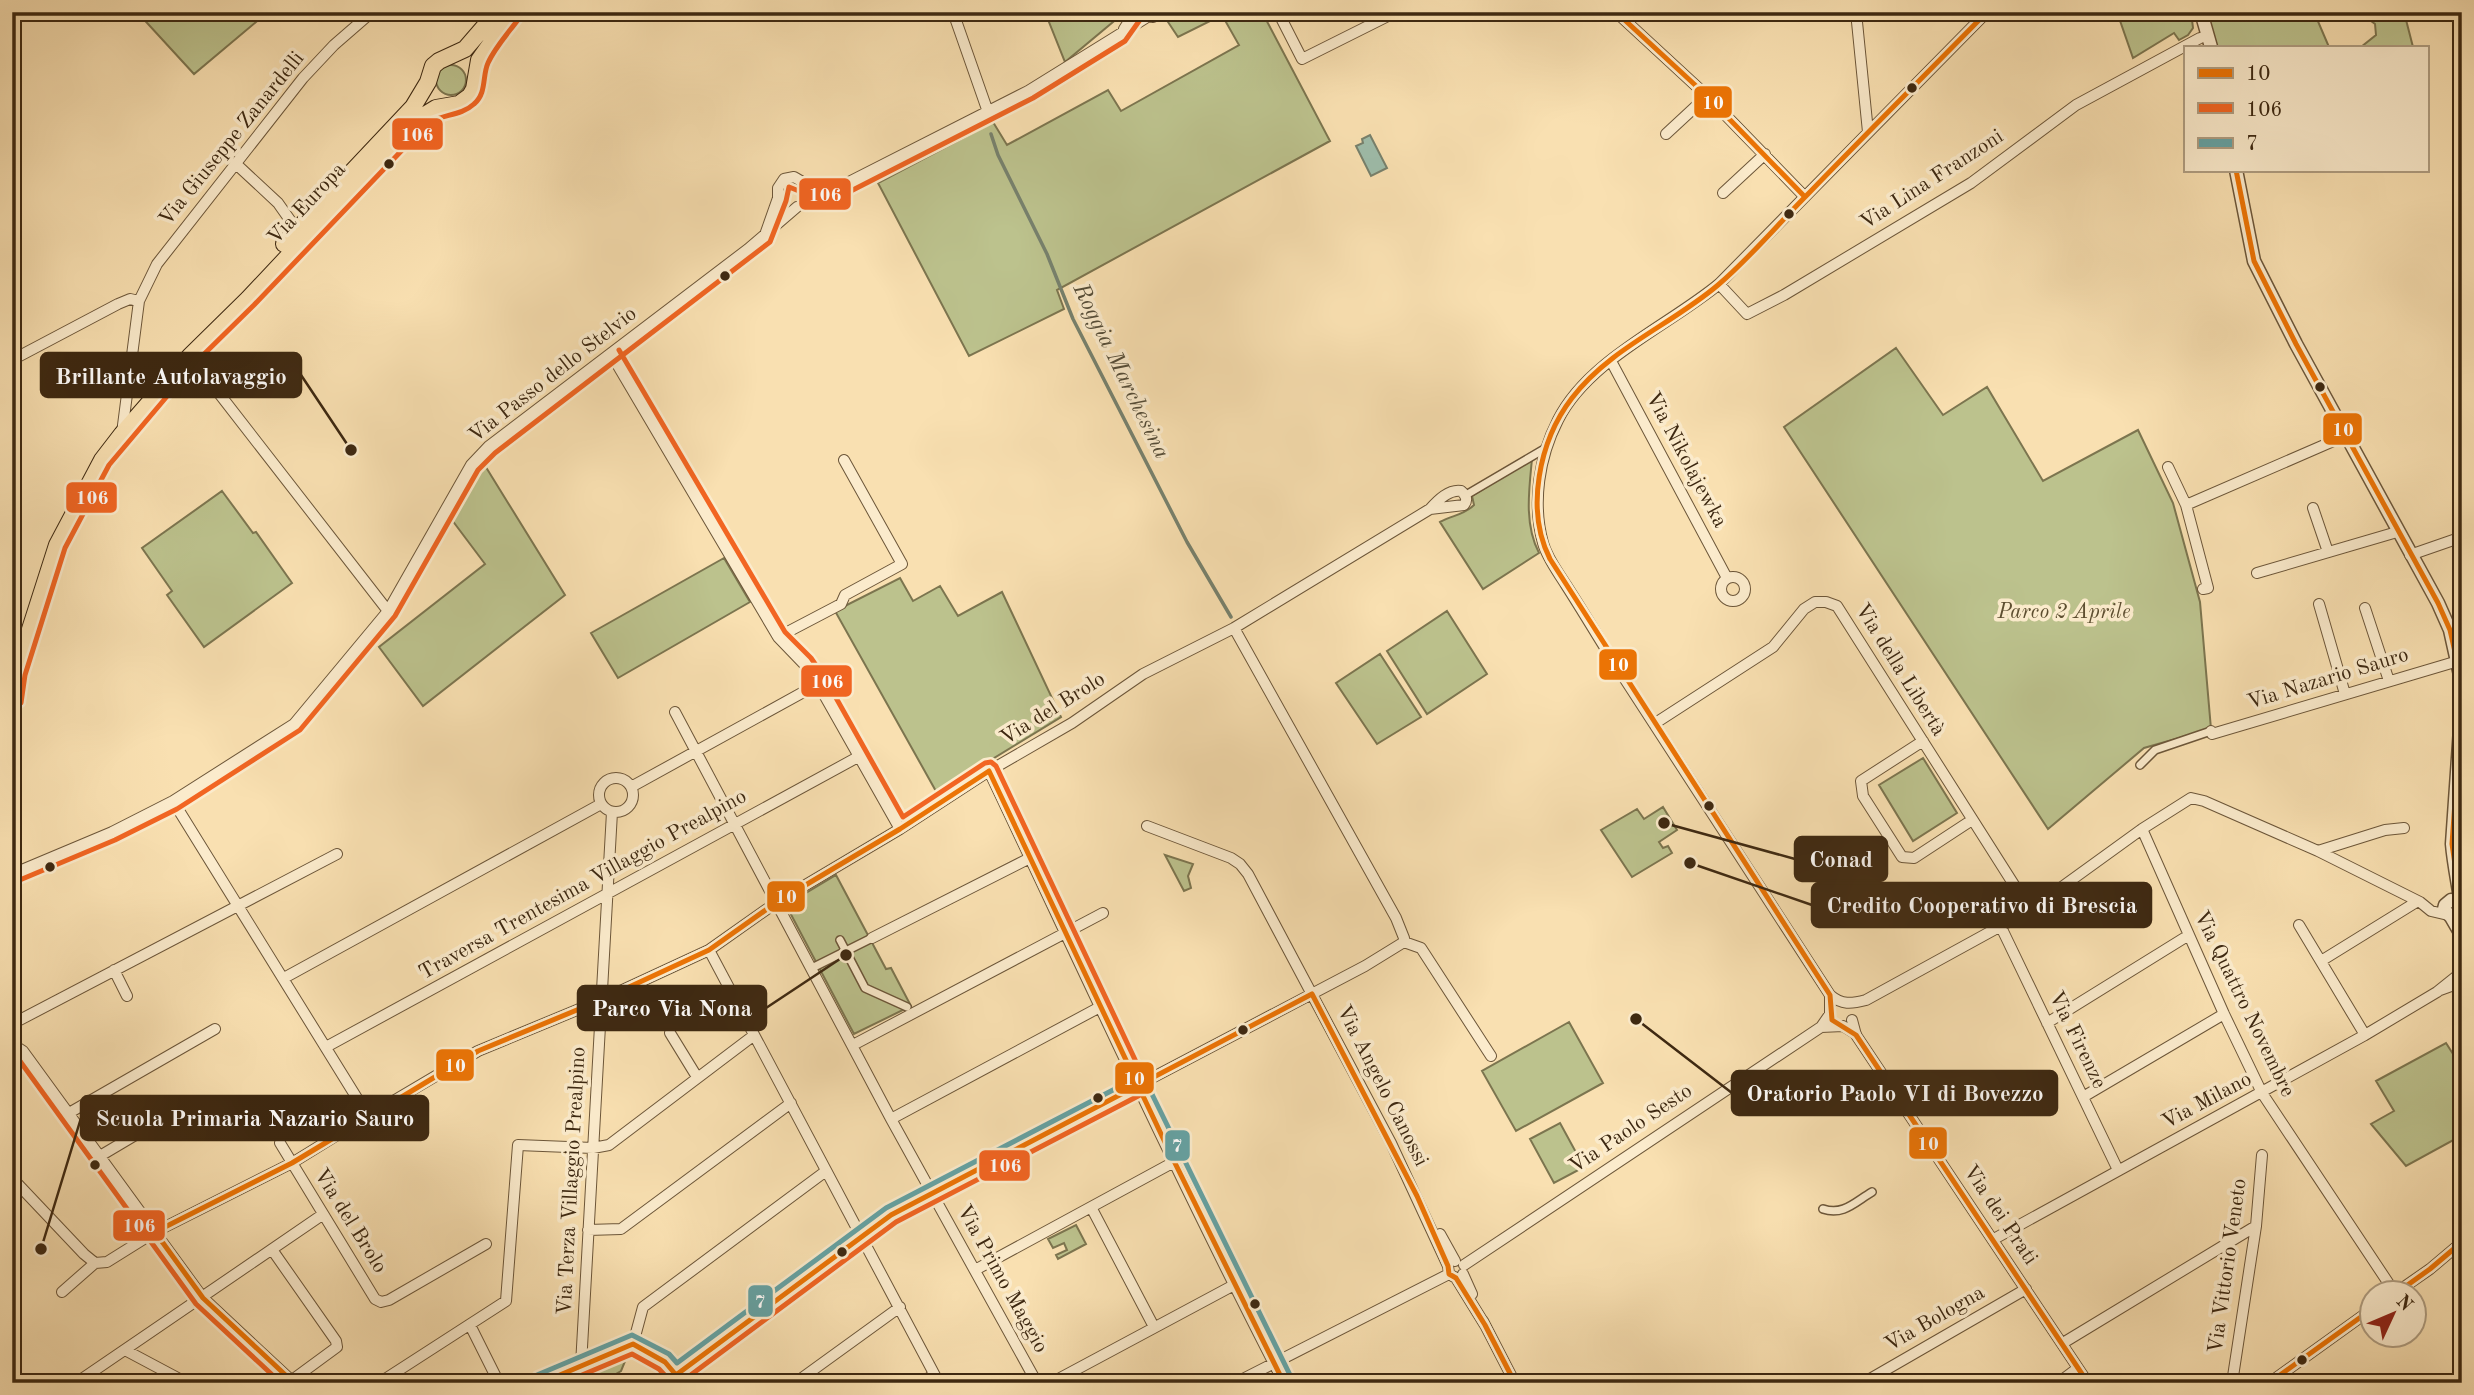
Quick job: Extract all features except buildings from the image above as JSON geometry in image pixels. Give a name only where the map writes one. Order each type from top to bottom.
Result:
[{"type":"main road","name":"Via Europa","points":[[195,350],[231,302],[413,107],[428,82],[433,66],[465,49],[497,12]]},
{"type":"main road","name":"Via Europa","points":[[195,350],[248,299],[353,186],[423,116],[436,108],[464,102],[470,96],[479,60],[513,12]]},
{"type":"main road","points":[[447,58],[463,60],[474,72],[476,80]]},
{"type":"main road","points":[[428,82],[433,96],[445,104],[453,105]]},
{"type":"main road","points":[[12,702],[14,671],[30,631],[57,545],[88,482],[122,434],[195,350]]},
{"type":"street","name":"Via Giuseppe Zanardelli","points":[[122,434],[139,301],[157,264],[303,78],[334,45],[372,12]]},
{"type":"street","points":[[953,12],[988,112]]},
{"type":"street","points":[[1121,34],[1135,12]]},
{"type":"street","name":"Via Passo dello Stelvio","points":[[12,874],[112,832],[173,801],[293,724],[388,611],[471,465],[491,444],[764,236],[801,204],[1028,92],[1121,34],[1146,14],[1157,16],[1163,12]]},
{"type":"street","points":[[1278,12],[1302,59],[1396,12]]},
{"type":"street","points":[[1616,12],[1707,96],[1805,197]]},
{"type":"street","points":[[1856,12],[1868,132]]},
{"type":"street","name":"Via dei Prati","points":[[1837,1007],[1546,552],[1538,516],[1538,496],[1547,447],[1557,421],[1578,391],[1629,346],[1698,302],[1719,284],[1987,12]]},
{"type":"street","points":[[2201,12],[2210,41]]},
{"type":"street","name":"Via Lina Franzoni","points":[[2185,46],[2200,38],[2210,41]]},
{"type":"street","name":"Via Lina Franzoni","points":[[1719,284],[1747,314],[1784,295],[1971,183],[2076,105],[2184,47]]},
{"type":"street","points":[[1666,134],[1707,96]]},
{"type":"street","points":[[1723,192],[1765,154]]},
{"type":"street","points":[[235,163],[278,203],[297,230]]},
{"type":"street","points":[[2236,172],[2254,261],[2345,436],[2438,603],[2449,630],[2462,684]]},
{"type":"street","points":[[764,236],[778,198],[779,184],[787,177],[799,178],[806,184],[839,187]]},
{"type":"street","points":[[778,198],[784,205],[801,204],[808,195],[806,184]]},
{"type":"street","points":[[12,360],[118,304],[130,299],[139,301]]},
{"type":"street","points":[[195,350],[388,611]]},
{"type":"street","points":[[611,354],[778,637],[804,664],[818,684],[900,829]]},
{"type":"street","name":"Via Nikolajewka","points":[[1611,361],[1727,578]]},
{"type":"street","points":[[2186,505],[2345,436]]},
{"type":"street","name":"Via del Brolo","points":[[1466,495],[1547,447]]},
{"type":"street","points":[[778,637],[841,604],[845,595],[902,564],[844,460]]},
{"type":"street","points":[[2168,467],[2186,505],[2208,588],[2203,589]]},
{"type":"street","name":"Via del Brolo","points":[[62,1292],[95,1263],[107,1262],[155,1232],[292,1163],[478,1051],[601,1000],[709,950],[777,902],[1072,723],[1143,674],[1234,628],[1430,509],[1454,490],[1466,495],[1464,505],[1430,509]]},
{"type":"street","points":[[2313,508],[2328,552]]},
{"type":"street","points":[[2257,573],[2397,532]]},
{"type":"street","points":[[2410,555],[2462,537]]},
{"type":"street","name":"Via della Libertà","points":[[1654,724],[1773,647],[1804,609],[1815,602],[1837,606],[2030,910]]},
{"type":"street","points":[[2319,604],[2345,694]]},
{"type":"street","points":[[2365,608],[2389,681]]},
{"type":"street","points":[[1234,628],[1396,918],[1404,938],[1401,945]]},
{"type":"street","points":[[12,642],[18,641],[30,631]]},
{"type":"street","name":"Via Nazario Sauro","points":[[2211,731],[2212,734],[2458,661]]},
{"type":"street","points":[[631,787],[818,684]]},
{"type":"street","points":[[2462,700],[2453,831],[2454,864],[2459,882],[2453,909],[2462,936]]},
{"type":"street","name":"Via Primo Maggio","points":[[675,712],[891,1119],[1037,1383]]},
{"type":"street","points":[[2140,765],[2155,750],[2211,731]]},
{"type":"street","points":[[1923,741],[1861,781],[1863,796],[1902,857],[1914,858],[1972,820]]},
{"type":"street","name":"Traversa Trentesima Villaggio Prealpino","points":[[326,1047],[859,757]]},
{"type":"street","points":[[989,771],[1174,1162],[1284,1383]]},
{"type":"street","points":[[607,780],[623,780],[631,787],[633,798],[628,808],[623,811],[612,812],[601,804],[600,788],[607,780]]},
{"type":"street","points":[[1837,1007],[1866,1000],[2030,910],[2142,829],[2191,798],[2204,801],[2318,851],[2419,901],[2453,909]]},
{"type":"street","points":[[173,801],[368,1116]]},
{"type":"street","points":[[284,978],[601,804]]},
{"type":"street","name":"Via Terza Villaggio Prealpino","points":[[581,1365],[612,812]]},
{"type":"street","name":"Via Angelo Canossi","points":[[1147,826],[1231,858],[1248,874],[1515,1383]]},
{"type":"street","points":[[2318,851],[2385,830],[2404,828]]},
{"type":"street","name":"Via Quattro Novembre","points":[[2142,829],[2262,1093],[2386,1280]]},
{"type":"street","points":[[12,1024],[337,854]]},
{"type":"street","points":[[812,968],[1030,858]]},
{"type":"street","points":[[2321,961],[2419,901]]},
{"type":"street","points":[[853,1045],[1103,913]]},
{"type":"street","points":[[2300,925],[2365,1035]]},
{"type":"street","name":"Via Firenze","points":[[2001,927],[2118,1170]]},
{"type":"street","points":[[2047,1023],[2189,935]]},
{"type":"street","points":[[841,940],[865,988],[907,1007]]},
{"type":"street","points":[[1312,994],[1401,945],[1421,948],[1491,1056]]},
{"type":"street","points":[[709,950],[937,1378],[922,1383]]},
{"type":"street","points":[[114,970],[127,996]]},
{"type":"street","name":"Via Milano","points":[[1994,1240],[2365,1035],[2437,992],[2462,972]]},
{"type":"street","name":"Via Milano","points":[[2437,992],[2462,982]]},
{"type":"street","name":"Via Angelo Canossi","points":[[679,1379],[891,1215],[1312,994]]},
{"type":"street","points":[[1846,1022],[1866,1000]]},
{"type":"street","points":[[891,1119],[1100,1007]]},
{"type":"street","name":"Via dei Prati","points":[[1837,1007],[1832,1020],[1846,1022],[1856,1035],[2088,1383]]},
{"type":"street","name":"Via dei Prati","points":[[1837,1007],[1851,1007],[1846,1022]]},
{"type":"street","name":"Via Paolo Sesto","points":[[1235,1383],[1456,1270],[1821,1027],[1837,1007]]},
{"type":"street","points":[[2083,1097],[2224,1014]]},
{"type":"street","name":"Via Paolo Sesto","points":[[1821,1027],[1846,1022]]},
{"type":"street","points":[[69,1113],[215,1029]]},
{"type":"street","points":[[670,1033],[697,1077]]},
{"type":"street","points":[[379,1383],[506,1301],[518,1145],[593,1148],[609,1145],[753,1035]]},
{"type":"street","points":[[12,1044],[23,1051],[203,1298],[291,1382],[337,1347],[273,1251]]},
{"type":"street","points":[[588,1230],[621,1228],[791,1103]]},
{"type":"street","points":[[100,1156],[164,1118]]},
{"type":"street","name":"Via del Brolo","points":[[280,1143],[322,1215],[375,1298],[381,1302],[389,1300],[486,1244]]},
{"type":"street","name":"Via Vittorio Veneto","points":[[2232,1383],[2256,1226],[2262,1155]]},
{"type":"street","points":[[975,1270],[1174,1162]]},
{"type":"street","points":[[633,1344],[643,1307],[826,1171]]},
{"type":"street","points":[[12,1178],[95,1263]]},
{"type":"street","points":[[1823,1209],[1833,1213],[1841,1211],[1871,1192]]},
{"type":"street","points":[[1091,1207],[1154,1327]]},
{"type":"street","points":[[76,1383],[322,1215]]},
{"type":"street","points":[[2063,1343],[2256,1226]]},
{"type":"street","points":[[2414,1280],[2462,1242]]},
{"type":"street","points":[[1051,1383],[1234,1285]]},
{"type":"street","name":"Via Bologna","points":[[1863,1383],[2026,1289]]},
{"type":"street","points":[[795,1383],[900,1307]]},
{"type":"street","points":[[2269,1383],[2358,1319]]},
{"type":"street","points":[[470,1325],[499,1383]]},
{"type":"street","points":[[540,1383],[633,1344]]},
{"type":"street","points":[[633,1344],[664,1362],[679,1379]]},
{"type":"street","points":[[125,1350],[187,1383]]},
{"type":"street","points":[[2058,1383],[2078,1368]]},
{"type":"green space","points":[[137,12],[268,12],[194,74]]},
{"type":"green space","points":[[1045,12],[1125,12],[1065,62]]},
{"type":"green space","points":[[1166,12],[1262,12],[1330,141],[1057,290],[1064,309],[969,356],[878,183],[993,122],[1007,145],[1108,90],[1121,111],[1239,45],[1222,15],[1178,37],[1164,16]]},
{"type":"green space","points":[[2117,12],[2191,12],[2193,28],[2179,40],[2174,33],[2133,58]]},
{"type":"green space","points":[[2207,12],[2314,12],[2329,46],[2215,46]]},
{"type":"green space","points":[[2355,12],[2404,12],[2413,46],[2362,46],[2376,35],[2375,24]]},
{"type":"green space","points":[[451,65],[457,66],[465,74],[465,86],[457,94],[451,95],[445,94],[437,86],[436,80],[437,74],[445,66]]},
{"type":"green space","name":"Parco 2 Aprile","points":[[1896,348],[1943,415],[1987,387],[2043,481],[2138,430],[2173,503],[2200,602],[2211,729],[2144,748],[2048,829],[1784,427]]},
{"type":"green space","points":[[1532,459],[1529,519],[1539,553],[1483,589],[1440,522],[1470,508],[1474,505],[1472,496]]},
{"type":"green space","points":[[484,464],[565,595],[423,706],[379,647],[485,564],[449,516],[476,469],[478,471]]},
{"type":"green space","points":[[222,491],[253,533],[256,532],[292,583],[204,647],[167,595],[172,591],[142,548]]},
{"type":"green space","points":[[724,558],[750,602],[618,678],[591,633]]},
{"type":"green space","points":[[900,578],[913,601],[940,586],[958,616],[1002,592],[1061,717],[937,793],[835,611]]},
{"type":"green space","points":[[1447,611],[1487,674],[1427,714],[1387,651]]},
{"type":"green space","points":[[1380,654],[1421,717],[1377,744],[1336,683]]},
{"type":"green space","points":[[1923,758],[1957,813],[1913,841],[1879,785]]},
{"type":"green space","points":[[1663,807],[1677,830],[1659,842],[1663,848],[1668,846],[1672,853],[1632,877],[1601,830],[1637,809],[1644,819]]},
{"type":"green space","points":[[1165,855],[1193,864],[1188,876],[1191,888],[1184,891]]},
{"type":"green space","points":[[836,875],[886,969],[891,968],[911,1006],[854,1034],[786,905]]},
{"type":"green space","points":[[1569,1022],[1603,1083],[1516,1131],[1482,1071]]},
{"type":"green space","points":[[2446,1043],[2462,1068],[2462,1124],[2456,1127],[2459,1137],[2406,1166],[2371,1124],[2394,1111],[2376,1081]]},
{"type":"green space","points":[[1560,1123],[1584,1167],[1554,1183],[1530,1139]]},
{"type":"green space","points":[[1076,1225],[1086,1244],[1058,1259],[1056,1255],[1067,1250],[1064,1243],[1053,1248],[1048,1239]]},
{"type":"green space","points":[[628,1354],[621,1371],[600,1383],[588,1383],[590,1373],[606,1367],[603,1359]]},
{"type":"shaded area","points":[[1370,135],[1387,168],[1371,176],[1356,146]]},
{"type":"waterway","points":[[121,12],[124,18]]},
{"type":"waterway","name":"Roggia Marchesina","points":[[991,134],[998,155],[1047,254],[1073,319],[1187,542],[1231,617]]},
{"type":"transit line","name":"10","points":[[1616,12],[1707,96],[1805,197]]},
{"type":"transit line","name":"10","points":[[1987,12],[1730,275],[1587,380],[1572,398],[1551,434],[1539,476],[1538,519],[1542,540],[1550,559],[1830,995],[1832,1020],[1856,1035],[2088,1383]]},
{"type":"transit line","name":"106","points":[[21,703],[25,675],[65,548],[109,465],[196,362],[428,123],[463,111],[478,100],[491,57],[520,17]]},
{"type":"transit line","name":"106","points":[[15,882],[115,840],[177,809],[300,730],[395,616],[478,470],[495,453],[770,242],[789,187],[804,193],[843,195],[1033,98],[1125,41],[1142,17]]},
{"type":"transit line","name":"10","points":[[2236,172],[2254,261],[2296,344],[2438,603],[2450,630],[2462,683]]},
{"type":"transit line","name":"106","points":[[619,350],[785,632],[811,658],[826,680],[903,817],[985,763],[991,762],[996,766],[1147,1085],[1142,1094],[896,1222],[680,1383]]},
{"type":"transit line","name":"10","points":[[2462,704],[2452,844],[2462,912]]},
{"type":"transit line","name":"10","points":[[989,771],[1171,1155],[1284,1383]]},
{"type":"transit line","name":"10","points":[[155,1232],[292,1163],[478,1051],[601,1000],[709,950],[777,902],[900,829],[989,771]]},
{"type":"transit line","name":"10","points":[[1312,994],[1417,1196],[1448,1266],[1449,1274],[1456,1278],[1485,1325],[1515,1383]]},
{"type":"transit line","name":"10","points":[[676,1375],[891,1215],[1312,994]]},
{"type":"transit line","name":"106","points":[[12,1055],[17,1057],[196,1304],[281,1383]]},
{"type":"transit line","name":"7","points":[[537,1375],[632,1335],[669,1354],[677,1363],[886,1208],[1138,1077],[1146,1082],[1292,1379]]},
{"type":"transit line","name":"10","points":[[155,1232],[203,1298],[294,1383]]},
{"type":"transit line","name":"10","points":[[2415,1280],[2462,1242]]},
{"type":"transit line","name":"10","points":[[2269,1383],[2358,1319]]},
{"type":"transit line","name":"10","points":[[541,1383],[633,1344],[665,1362],[676,1375]]},
{"type":"transit line","name":"106","points":[[563,1383],[632,1354],[659,1369],[672,1383]]},
{"type":"place","name":"Brillante Autolavaggio","points":[[351,450]]},
{"type":"place","name":"Conad","points":[[1664,823]]},
{"type":"place","name":"Credito Cooperativo di Brescia","points":[[1690,863]]},
{"type":"place","name":"Parco Via Nona","points":[[846,955]]},
{"type":"place","name":"Oratorio Paolo VI di Bovezzo","points":[[1636,1019]]},
{"type":"place","name":"Scuola Primaria Nazario Sauro","points":[[41,1249]]}]
